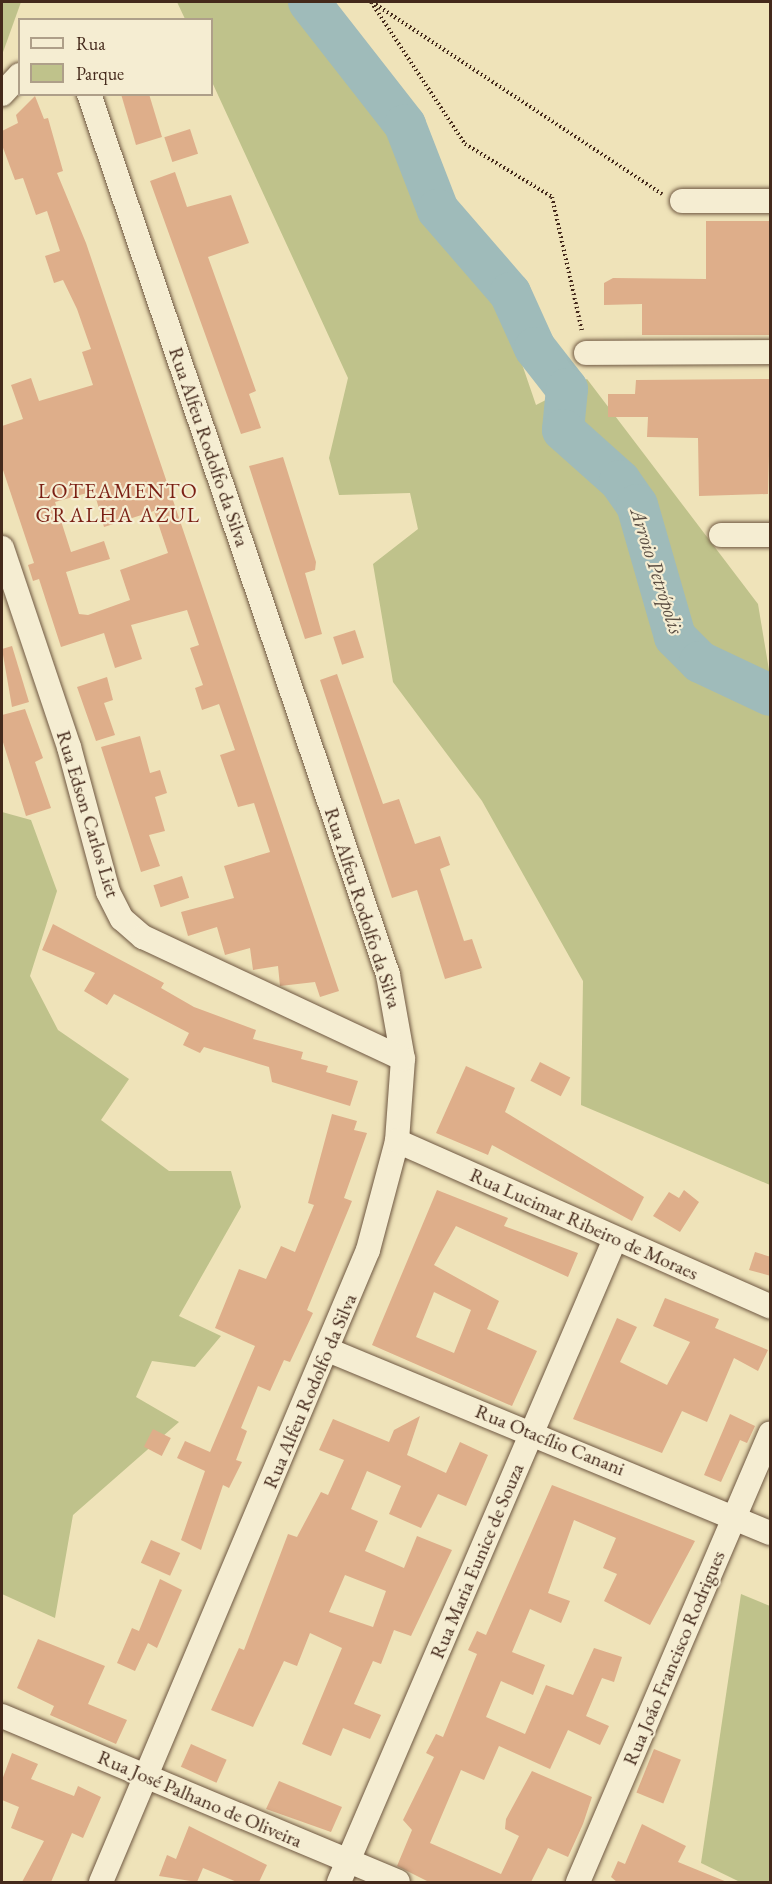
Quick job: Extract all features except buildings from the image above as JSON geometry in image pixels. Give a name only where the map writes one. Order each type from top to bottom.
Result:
[{"type":"street","points":[[2,94],[18,77]]},
{"type":"street","name":"Rua Alfeu Rodolfo da Silva","points":[[89,96],[385,964],[403,1059],[397,1142],[368,1250],[328,1350],[100,1882]]},
{"type":"street","points":[[682,201],[771,201]]},
{"type":"street","points":[[586,352],[771,352]]},
{"type":"street","points":[[721,536],[771,535]]},
{"type":"street","name":"Rua Edson Carlos Liet","points":[[2,548],[69,747],[108,892],[122,919],[143,937],[403,1059]]},
{"type":"street","name":"Rua Lucimar Ribeiro de Moraes","points":[[397,1142],[771,1306]]},
{"type":"street","name":"Rua Maria Eunice de Souza","points":[[343,1872],[615,1239]]},
{"type":"street","name":"Rua Otacílio Canani","points":[[328,1350],[532,1432],[771,1533]]},
{"type":"street","name":"Rua João Francisco Rodrigues","points":[[578,1882],[771,1433]]},
{"type":"street","name":"Rua José Palhano de Oliveira","points":[[2,1716],[146,1777],[343,1872],[398,1882]]},
{"type":"path","points":[[371,2],[652,191],[682,201]]},
{"type":"path","points":[[371,2],[465,144],[552,197],[586,352]]},
{"type":"green space","points":[[2,2],[21,2],[2,55]]},
{"type":"green space","points":[[177,2],[292,2],[341,56],[417,172],[431,218],[500,300],[536,405],[587,379],[758,604],[770,676],[770,1185],[581,1105],[583,981],[482,801],[393,682],[373,564],[418,529],[410,493],[339,495],[329,458],[348,378],[213,84],[213,18],[185,18]]},
{"type":"green space","points":[[2,812],[31,820],[57,891],[30,976],[58,1030],[129,1079],[101,1120],[169,1171],[231,1171],[241,1207],[179,1316],[221,1336],[195,1367],[152,1361],[136,1397],[179,1422],[73,1515],[55,1618],[2,1594]]},
{"type":"green space","points":[[741,1594],[770,1606],[770,1882],[740,1882],[701,1863]]},
{"type":"waterway","name":"Arroio Petrópolis","points":[[309,2],[405,125],[438,210],[510,293],[535,348],[567,389],[563,430],[620,481],[637,505],[675,637],[700,662],[770,695]]},
{"type":"district","name":"LOTEAMENTO GRALHA AZUL","points":[[118,503]]}]
